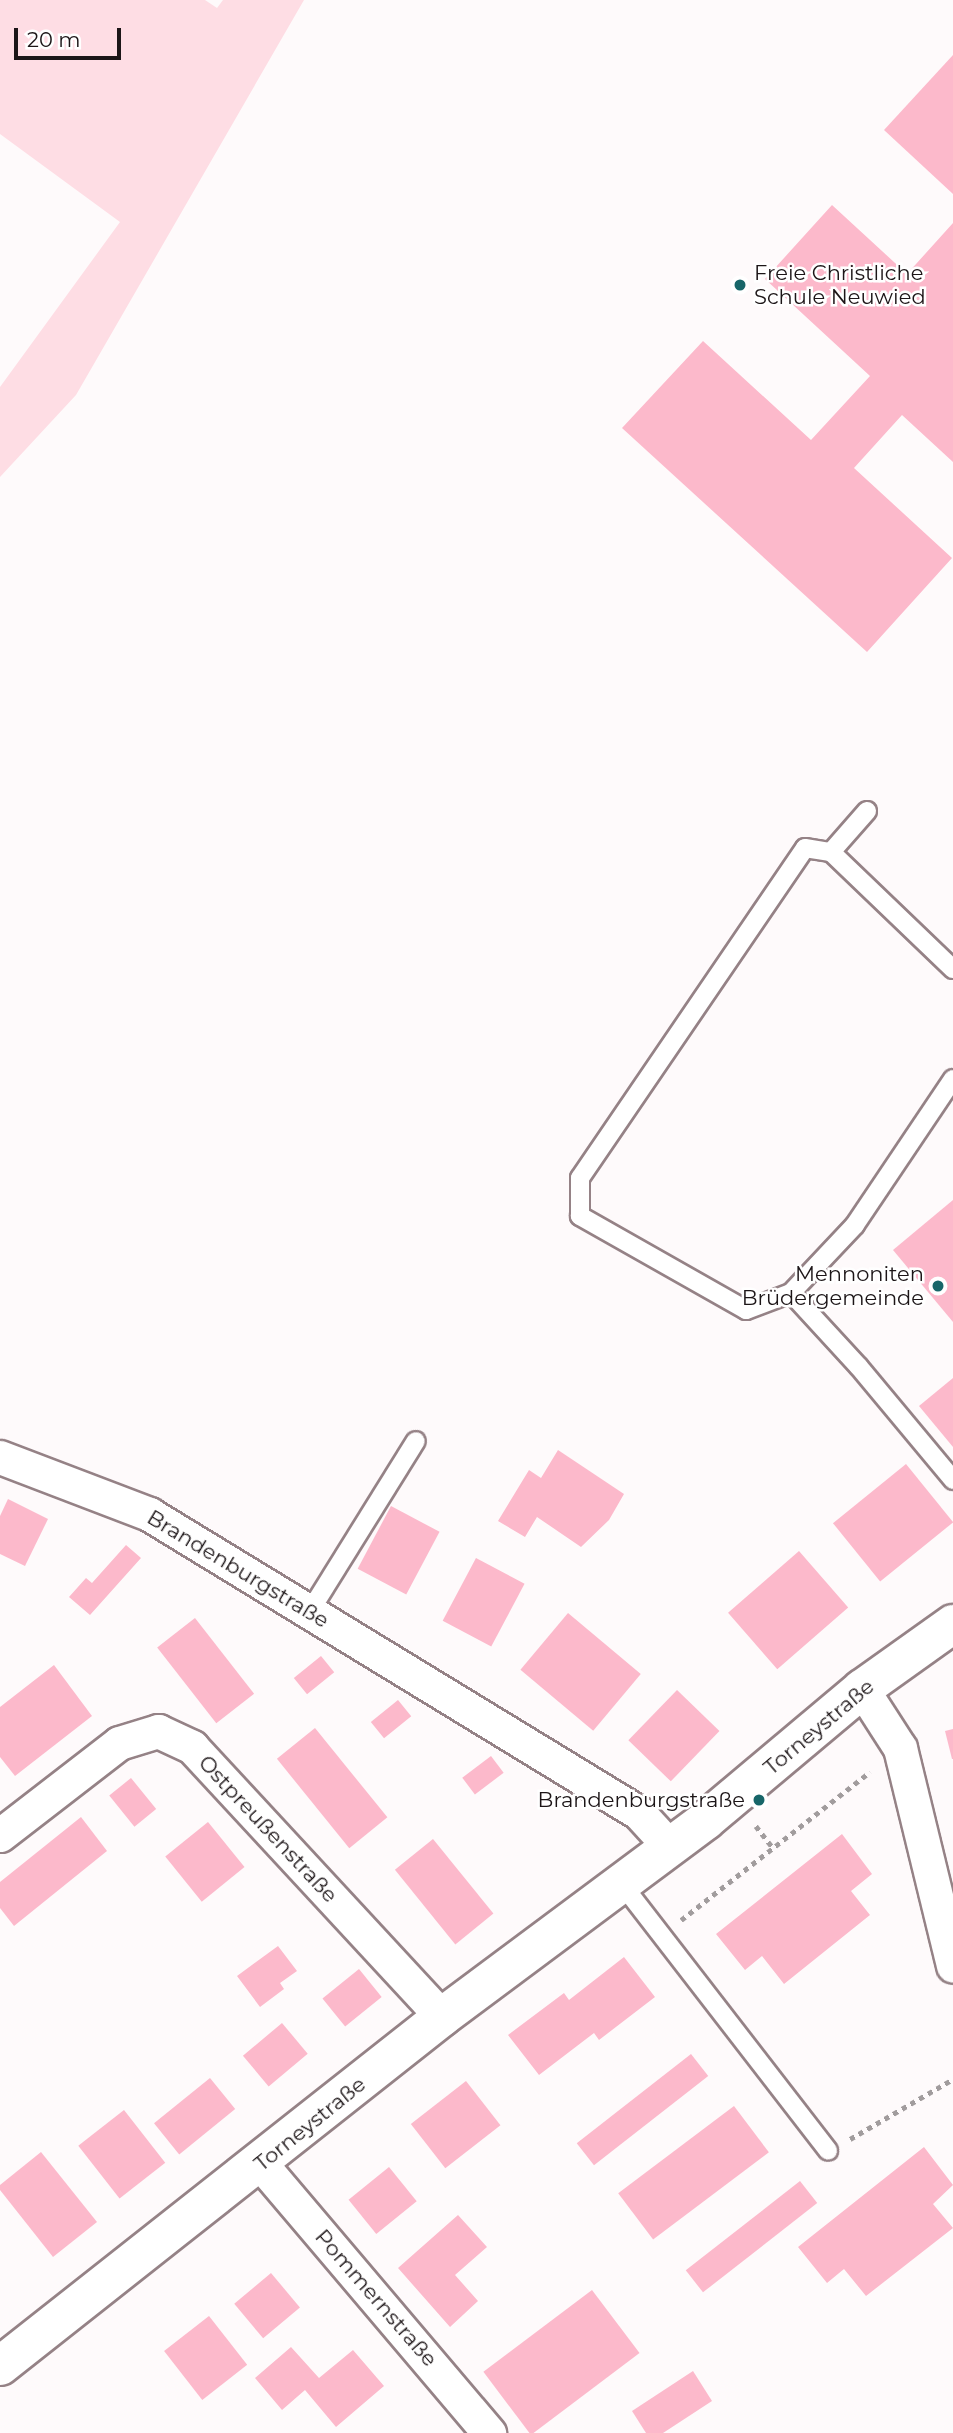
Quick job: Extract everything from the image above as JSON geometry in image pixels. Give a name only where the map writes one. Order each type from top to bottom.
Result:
[{"type":"street","name":"Brandenburgstraße","points":[[0,1457],[149,1514],[639,1813],[670,1847]]},
{"type":"street","name":"Torneystraße","points":[[0,2366],[261,2164],[442,2017],[670,1847],[862,1689],[953,1625]]},
{"type":"street","points":[[862,1689],[900,1748],[953,1966]]},
{"type":"street","name":"Ostpreußenstraße","points":[[0,1835],[119,1744],[158,1731],[192,1747],[442,2017]]},
{"type":"street","name":"Pommernstraße","points":[[261,2164],[489,2433]]},
{"type":"lane","points":[[831,852],[867,811]]},
{"type":"lane","points":[[953,969],[831,852],[805,848],[580,1178],[580,1216],[746,1310],[791,1293],[855,1225],[953,1079]]},
{"type":"lane","points":[[791,1293],[859,1367],[953,1480]]},
{"type":"lane","points":[[310,1611],[416,1441]]},
{"type":"lane","points":[[622,1884],[828,2151]]},
{"type":"path","points":[[661,1935],[900,1748]]},
{"type":"path","points":[[828,2151],[953,2079]]},
{"type":"shaded area","points":[[0,0],[205,0],[217,8],[223,0],[304,0],[76,395],[0,477],[0,387],[120,222],[0,134]]},
{"type":"building","points":[[953,55],[953,194],[884,130]]},
{"type":"building","points":[[832,205],[907,274],[953,223],[953,462],[902,415],[854,468],[952,558],[867,652],[622,428],[703,341],[811,440],[870,376],[765,279]]},
{"type":"building","name":"Mennoniten Brüdergemeinde","points":[[953,1200],[953,1322],[893,1250]]},
{"type":"building","points":[[953,1378],[953,1447],[919,1406]]},
{"type":"building","points":[[558,1450],[624,1494],[609,1520],[581,1547],[537,1517],[525,1537],[498,1521],[529,1470],[541,1478]]},
{"type":"building","points":[[906,1464],[953,1522],[880,1581],[833,1523]]},
{"type":"building","points":[[8,1499],[48,1519],[25,1566],[0,1554],[0,1516]]},
{"type":"building","points":[[391,1506],[440,1532],[406,1595],[358,1569]]},
{"type":"building","points":[[126,1545],[141,1558],[90,1615],[69,1597],[86,1578],[92,1583]]},
{"type":"building","points":[[799,1551],[848,1608],[777,1669],[728,1613]]},
{"type":"building","points":[[476,1558],[525,1584],[491,1647],[443,1621]]},
{"type":"building","points":[[568,1613],[641,1674],[593,1731],[520,1670]]},
{"type":"building","points":[[195,1618],[254,1694],[216,1723],[157,1648]]},
{"type":"building","points":[[321,1656],[334,1672],[307,1694],[294,1678]]},
{"type":"building","points":[[54,1665],[92,1716],[15,1776],[0,1757],[0,1707]]},
{"type":"building","points":[[677,1690],[719,1731],[671,1781],[628,1740]]},
{"type":"building","points":[[398,1700],[411,1716],[384,1738],[371,1722]]},
{"type":"building","points":[[315,1728],[387,1817],[349,1848],[277,1759]]},
{"type":"building","points":[[953,1729],[953,1759],[952,1759],[945,1731]]},
{"type":"building","points":[[491,1756],[504,1773],[475,1794],[462,1778]]},
{"type":"building","points":[[131,1778],[156,1809],[134,1827],[109,1796]]},
{"type":"building","points":[[81,1817],[107,1851],[14,1926],[0,1908],[0,1882]]},
{"type":"building","points":[[208,1822],[245,1867],[202,1902],[165,1857]]},
{"type":"building","points":[[842,1834],[872,1874],[851,1891],[870,1915],[784,1984],[762,1956],[745,1970],[716,1934]]},
{"type":"building","points":[[433,1839],[493,1914],[455,1944],[395,1870]]},
{"type":"building","points":[[278,1946],[297,1971],[280,1983],[284,1989],[260,2007],[237,1976]]},
{"type":"building","points":[[624,1957],[655,1997],[599,2040],[594,2033],[539,2075],[508,2035],[564,1993],[569,2000]]},
{"type":"building","points":[[359,1969],[382,1997],[345,2027],[322,1999]]},
{"type":"building","points":[[282,2023],[308,2054],[269,2086],[243,2056]]},
{"type":"building","points":[[691,2054],[708,2076],[594,2165],[577,2143]]},
{"type":"building","points":[[210,2078],[235,2109],[179,2154],[154,2123]]},
{"type":"building","points":[[466,2081],[500,2125],[445,2168],[411,2124]]},
{"type":"building","points":[[734,2106],[769,2152],[653,2240],[618,2193]]},
{"type":"building","points":[[124,2110],[165,2163],[120,2199],[78,2146]]},
{"type":"building","points":[[924,2147],[953,2185],[933,2204],[953,2228],[866,2296],[844,2269],[827,2283],[798,2247]]},
{"type":"building","points":[[41,2152],[97,2222],[53,2257],[0,2190],[0,2185]]},
{"type":"building","points":[[389,2167],[417,2201],[376,2234],[349,2200]]},
{"type":"building","points":[[800,2181],[817,2203],[703,2292],[686,2270]]},
{"type":"building","points":[[458,2215],[487,2247],[455,2275],[478,2301],[450,2327],[398,2268]]},
{"type":"building","points":[[271,2273],[300,2307],[263,2338],[234,2304]]},
{"type":"building","points":[[592,2290],[640,2353],[534,2433],[529,2433],[483,2372]]},
{"type":"building","points":[[209,2316],[247,2365],[202,2400],[164,2351]]},
{"type":"building","points":[[291,2347],[319,2378],[353,2350],[384,2386],[336,2427],[305,2390],[282,2410],[255,2378]]},
{"type":"building","points":[[693,2371],[712,2401],[663,2433],[646,2433],[632,2411]]},
{"type":"place","name":"Freie Christliche Schule Neuwied","points":[[740,285]]},
{"type":"place","name":"Mennoniten Brüdergemeinde","points":[[938,1286]]},
{"type":"place","name":"Brandenburgstraße","points":[[759,1800]]}]
